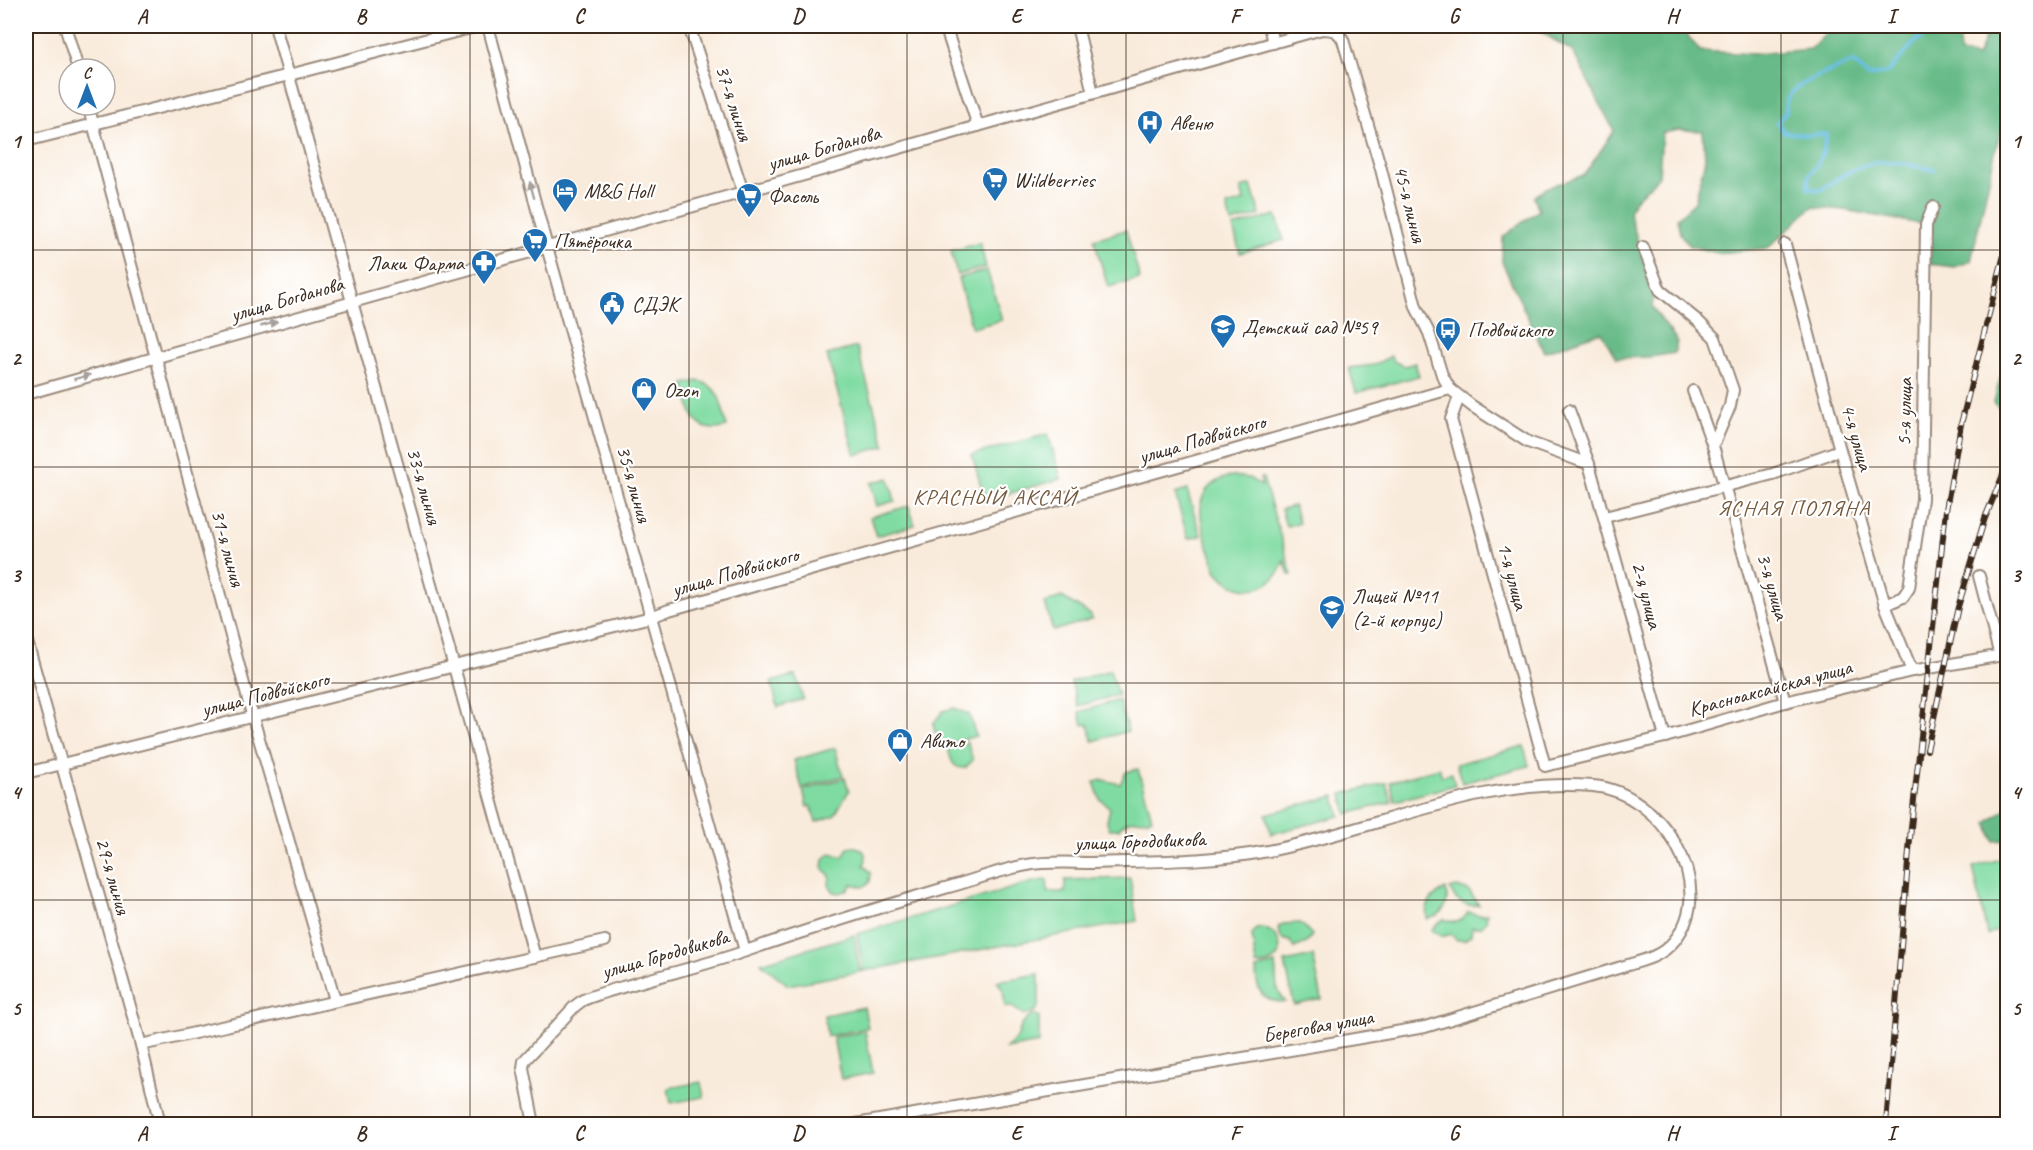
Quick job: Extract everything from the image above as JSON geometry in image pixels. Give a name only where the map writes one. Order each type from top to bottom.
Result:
[{"type":"street","points":[[65,26],[74,57]]},
{"type":"street","name":"33-я линия","points":[[275,26],[535,957]]},
{"type":"street","points":[[26,141],[478,26]]},
{"type":"street","name":"35-я линия","points":[[488,26],[547,247],[745,951]]},
{"type":"street","name":"37-я линия","points":[[688,26],[743,192]]},
{"type":"street","points":[[945,26],[978,126]]},
{"type":"street","points":[[1077,26],[1093,93]]},
{"type":"street","points":[[1269,26],[1273,43]]},
{"type":"street","name":"улица Богданова","points":[[26,394],[1322,29]]},
{"type":"street","name":"45-я линия","points":[[1322,29],[1331,29],[1339,33],[1343,40],[1381,169],[1416,307],[1428,333],[1442,375],[1450,388],[1460,397]]},
{"type":"street","name":"31-я линия","points":[[91,117],[253,718],[336,1000]]},
{"type":"street","name":"5-я улица","points":[[1885,605],[1903,597],[1909,588],[1922,499],[1926,225],[1933,207]]},
{"type":"street","name":"4-я улица","points":[[1785,244],[1840,450],[1885,605],[1912,671]]},
{"type":"street","points":[[1643,247],[1660,290],[1715,338],[1726,369],[1733,390],[1730,406],[1713,446]]},
{"type":"street","name":"улица Подвойского","points":[[26,774],[454,665],[651,618],[680,607],[1450,388]]},
{"type":"street","name":"3-я улица","points":[[1693,391],[1725,485],[1785,702]]},
{"type":"street","points":[[1460,397],[1528,442],[1589,464]]},
{"type":"street","name":"1-я улица","points":[[1460,397],[1451,419],[1545,766]]},
{"type":"street","name":"2-я улица","points":[[1569,410],[1605,517],[1665,737]]},
{"type":"street","points":[[1605,517],[1773,474],[1840,450]]},
{"type":"street","points":[[1979,576],[2004,655]]},
{"type":"street","name":"29-я линия","points":[[26,638],[141,1046],[160,1125]]},
{"type":"street","name":"Красноаксайская улица","points":[[1545,766],[1665,737],[1785,702],[1912,671],[2004,655]]},
{"type":"street","name":"улица Городовикова","points":[[534,1125],[523,1068],[524,1061],[575,1006],[592,996],[1028,864],[1185,860],[1257,853],[1305,843],[1480,794],[1527,787],[1595,786],[1617,790],[1642,804],[1661,822],[1677,845]]},
{"type":"street","name":"Береговая улица","points":[[856,1125],[1425,1027],[1656,956],[1675,941],[1687,916],[1690,891],[1686,866],[1677,845]]},
{"type":"street","name":"улица Городовикова","points":[[141,1046],[336,1000],[605,941]]},
{"type":"green space","points":[[1532,26],[1680,26],[1700,51],[1754,54],[1811,49],[1833,26],[1961,26],[1958,31],[1960,53],[1977,57],[1990,26],[2007,26],[2007,113],[1997,144],[1971,261],[1955,267],[1930,264],[1932,226],[1844,210],[1812,207],[1768,248],[1718,253],[1690,246],[1680,234],[1677,218],[1695,202],[1705,159],[1703,131],[1680,130],[1662,133],[1659,176],[1634,201],[1629,212],[1654,295],[1652,307],[1677,341],[1675,353],[1616,358],[1601,332],[1544,352],[1502,262],[1503,237],[1539,210],[1534,197],[1546,188],[1584,175],[1614,131],[1573,52]]},
{"type":"green space","points":[[1251,185],[1260,215],[1231,223],[1227,206],[1244,201],[1241,188]]},
{"type":"green space","points":[[1276,215],[1284,240],[1240,253],[1233,227]]},
{"type":"green space","points":[[1126,230],[1140,279],[1108,287],[1094,239]]},
{"type":"green space","points":[[980,243],[986,267],[957,275],[951,251]]},
{"type":"green space","points":[[987,270],[1002,320],[972,328],[958,278]]},
{"type":"green space","points":[[857,347],[885,446],[855,455],[827,355]]},
{"type":"green space","points":[[1391,356],[1393,361],[1405,366],[1415,363],[1419,376],[1356,393],[1349,368],[1374,365]]},
{"type":"green space","points":[[2007,363],[2007,400],[2006,404],[1998,407],[1994,402]]},
{"type":"green space","points":[[698,381],[706,383],[716,392],[722,405],[727,427],[706,428],[695,419],[684,384]]},
{"type":"green space","points":[[1048,434],[1061,479],[985,500],[972,455]]},
{"type":"green space","points":[[1232,476],[1249,478],[1262,486],[1260,478],[1263,478],[1292,575],[1289,575],[1284,560],[1279,572],[1272,580],[1254,589],[1234,585],[1216,570],[1203,528],[1201,502],[1206,491],[1216,482]]},
{"type":"green space","points":[[889,478],[895,501],[877,506],[871,483]]},
{"type":"green space","points":[[1187,490],[1201,536],[1188,539],[1175,494]]},
{"type":"green space","points":[[909,506],[915,525],[876,536],[870,517]]},
{"type":"green space","points":[[1294,506],[1299,523],[1286,526],[1281,509]]},
{"type":"green space","points":[[1062,597],[1091,615],[1092,619],[1053,631],[1045,603]]},
{"type":"green space","points":[[1110,670],[1118,695],[1078,706],[1071,682]]},
{"type":"green space","points":[[796,675],[803,699],[778,707],[771,682]]},
{"type":"green space","points":[[1119,700],[1128,731],[1093,741],[1088,724],[1083,725],[1079,712]]},
{"type":"green space","points":[[954,708],[969,714],[976,736],[939,746],[933,724],[943,711]]},
{"type":"green space","points":[[967,742],[973,760],[965,768],[957,767],[952,762],[948,748]]},
{"type":"green space","points":[[1524,746],[1529,766],[1462,783],[1456,764]]},
{"type":"green space","points":[[835,748],[843,776],[802,788],[794,760]]},
{"type":"green space","points":[[1439,768],[1442,776],[1452,773],[1455,785],[1395,801],[1390,782]]},
{"type":"green space","points":[[1138,769],[1152,818],[1126,822],[1119,829],[1109,829],[1107,821],[1110,808],[1100,799],[1094,782],[1103,780],[1120,784],[1126,772]]},
{"type":"green space","points":[[845,778],[849,791],[834,816],[816,822],[811,806],[807,807],[803,790]]},
{"type":"green space","points":[[1386,783],[1392,802],[1347,814],[1342,794]]},
{"type":"green space","points":[[1335,796],[1340,816],[1271,834],[1266,814]]},
{"type":"green space","points":[[2007,808],[2007,840],[1994,841],[1987,823]]},
{"type":"green space","points":[[859,848],[864,852],[866,858],[864,865],[871,873],[870,882],[863,887],[852,884],[844,892],[834,892],[829,885],[830,876],[823,868],[824,859],[831,853],[843,857],[847,849]]},
{"type":"green space","points":[[2007,857],[2007,925],[1987,935],[1973,867]]},
{"type":"green space","points":[[1130,878],[1137,921],[863,971],[857,934],[1036,881],[1047,880],[1048,892],[1065,892],[1065,880]]},
{"type":"green space","points":[[1457,887],[1469,891],[1479,905],[1469,905],[1458,900],[1450,889]]},
{"type":"green space","points":[[1446,889],[1447,900],[1444,909],[1433,918],[1427,919],[1428,904],[1437,894]]},
{"type":"green space","points":[[1468,912],[1478,915],[1487,914],[1486,921],[1481,927],[1472,927],[1471,935],[1465,940],[1457,940],[1451,934],[1442,937],[1431,930],[1444,919],[1455,922],[1461,920]]},
{"type":"green space","points":[[1299,923],[1312,935],[1307,943],[1294,948],[1290,941],[1282,939],[1278,930],[1283,924]]},
{"type":"green space","points":[[1263,928],[1276,937],[1280,949],[1273,961],[1256,965],[1252,935],[1256,929]]},
{"type":"green space","points":[[854,935],[860,972],[788,985],[761,963]]},
{"type":"green space","points":[[1313,956],[1322,999],[1294,1005],[1285,962]]},
{"type":"green space","points":[[1275,964],[1277,987],[1285,1002],[1266,997],[1257,983],[1256,969]]},
{"type":"green space","points":[[1039,974],[1039,1005],[1034,1013],[1024,1015],[1012,1007],[1005,1007],[1003,990],[997,981]]},
{"type":"green space","points":[[864,1007],[868,1028],[827,1036],[824,1015]]},
{"type":"green space","points":[[1031,1016],[1039,1016],[1039,1043],[1005,1049],[1017,1038],[1022,1024]]},
{"type":"green space","points":[[865,1031],[873,1073],[841,1079],[833,1037]]},
{"type":"green space","points":[[701,1082],[704,1097],[671,1103],[668,1088]]},
{"type":"waterway","points":[[1935,170],[1896,163],[1876,163],[1851,172],[1821,190],[1808,188],[1809,175],[1822,156],[1826,134],[1807,135],[1784,132],[1777,122],[1786,112],[1786,102],[1796,88],[1853,62],[1868,76],[1887,73],[1915,42],[1941,26]]},
{"type":"railway","points":[[1886,1124],[1911,827],[1946,510],[1961,424],[2008,239]]},
{"type":"railway","points":[[1927,750],[1958,607],[1985,518],[2008,463]]},
{"type":"place","name":"Авеню","points":[[1150,146]]},
{"type":"place","name":"Wildberries","points":[[995,203]]},
{"type":"place","name":"M&G Holl","points":[[565,214]]},
{"type":"place","name":"Фасоль","points":[[749,219]]},
{"type":"place","name":"Пятёрочка","points":[[535,264]]},
{"type":"place","name":"Лаки Фарма","points":[[484,286]]},
{"type":"place","name":"СДЭК","points":[[612,327]]},
{"type":"place","name":"Детский сад №59","points":[[1223,350]]},
{"type":"place","name":"Подвойского","points":[[1448,353]]},
{"type":"place","name":"Ozon","points":[[644,413]]},
{"type":"place","name":"Лицей №11 (2-й корпус)","points":[[1332,631]]},
{"type":"place","name":"Авито","points":[[900,764]]},
{"type":"district","name":"КРАСНЫЙ АКСАЙ","points":[[995,497]]},
{"type":"district","name":"ЯСНАЯ ПОЛЯНА","points":[[1794,508]]}]
